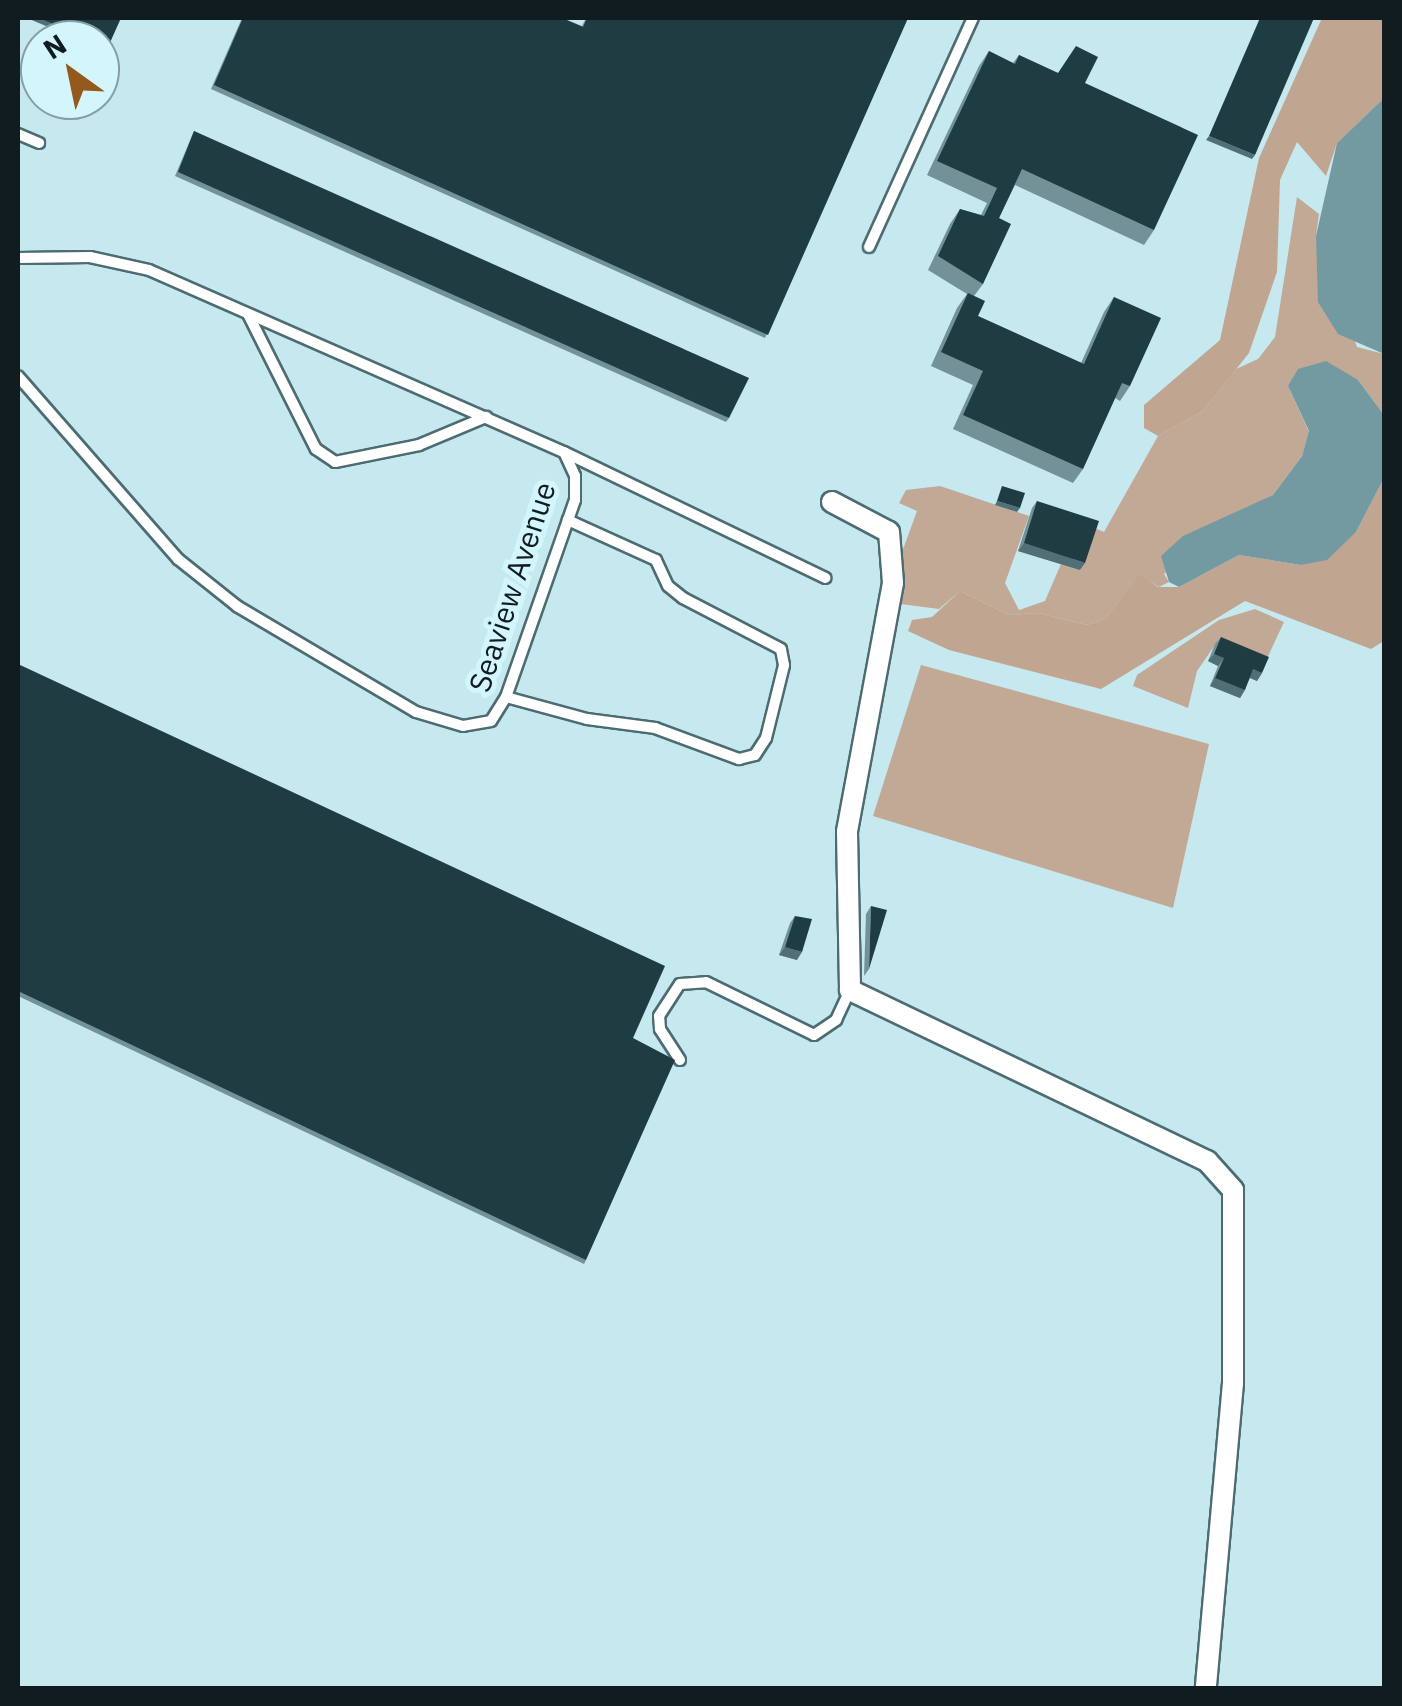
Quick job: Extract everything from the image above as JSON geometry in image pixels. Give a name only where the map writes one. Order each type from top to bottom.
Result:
[{"type":"street","points":[[832,502],[889,532],[894,583],[846,832],[850,990],[1207,1162],[1233,1190],[1233,1383],[1206,1688]]},
{"type":"lane","points":[[870,247],[973,18]]},
{"type":"lane","points":[[18,134],[39,143]]},
{"type":"lane","name":"Seaview Avenue","points":[[18,258],[90,257],[149,270],[564,452],[575,476],[568,520],[506,697],[491,720],[463,726],[416,712],[293,643],[178,559],[23,395],[18,376]]},
{"type":"lane","points":[[248,313],[316,449],[335,462],[420,445],[486,417]]},
{"type":"lane","points":[[564,452],[826,578]]},
{"type":"lane","points":[[506,697],[587,719],[655,728],[739,759],[755,756],[766,738],[784,665],[781,649],[683,598],[668,586],[656,560],[568,520]]},
{"type":"lane","points":[[680,1060],[660,1029],[659,1016],[680,984],[706,982],[814,1034],[836,1020],[850,990]]},
{"type":"shaded area","points":[[1322,18],[1384,18],[1384,98],[1337,143],[1326,176],[1297,142],[1280,180],[1277,272],[1249,353],[1203,411],[1158,436],[1144,428],[1144,405],[1220,340],[1259,158]]},
{"type":"shaded area","points":[[1297,197],[1319,214],[1316,236],[1357,347],[1384,354],[1384,415],[1358,380],[1288,386],[1309,432],[1302,456],[1273,495],[1234,515],[1164,574],[1169,582],[1159,587],[1140,575],[1106,618],[1087,625],[1038,613],[1009,615],[960,591],[939,609],[901,604],[898,563],[917,511],[899,503],[906,490],[940,486],[1029,516],[1005,583],[1019,610],[1045,601],[1061,564],[1080,570],[1094,528],[1104,532],[1158,436],[1203,411],[1236,369],[1258,359],[1275,337]]},
{"type":"shaded area","points":[[1384,478],[1384,641],[1371,649],[1245,601],[1101,689],[949,650],[908,631],[912,620],[932,617],[960,591],[1009,615],[1038,613],[1087,625],[1106,618],[1140,574],[1158,587],[1179,587],[1239,555],[1301,565],[1356,532]]},
{"type":"shaded area","points":[[1255,609],[1284,622],[1264,665],[1215,645],[1197,671],[1188,708],[1133,686],[1137,675],[1219,620]]},
{"type":"shaded area","points":[[921,665],[1209,744],[1173,908],[873,816]]},
{"type":"water","points":[[1384,98],[1384,354],[1338,334],[1318,302],[1316,236],[1337,143]]},
{"type":"water","points":[[1326,361],[1358,380],[1384,415],[1384,478],[1356,532],[1327,560],[1301,565],[1239,555],[1179,587],[1169,582],[1161,556],[1183,536],[1273,495],[1302,456],[1309,431],[1288,386],[1298,369]]},
{"type":"building","points":[[38,18],[121,18],[120,20]]},
{"type":"building","points":[[243,18],[562,18],[583,27],[587,18],[908,18],[768,335],[214,85]]},
{"type":"building","points":[[1260,18],[1314,18],[1255,155],[1209,136]]},
{"type":"building","points":[[1076,46],[1098,57],[1085,83],[1198,135],[1154,230],[1022,169],[999,218],[1011,224],[983,284],[938,256],[960,209],[984,216],[997,188],[937,161],[989,51],[1015,64],[1019,55],[1058,73]]},
{"type":"building","points":[[194,131],[749,378],[729,418],[178,172]]},
{"type":"building","points":[[968,293],[985,301],[978,316],[1084,364],[1114,297],[1161,318],[1130,386],[1122,383],[1083,469],[963,415],[983,371],[941,352]]},
{"type":"building","points":[[1002,486],[1025,493],[1020,508],[997,501]]},
{"type":"building","points":[[1037,501],[1099,521],[1085,563],[1024,543]]},
{"type":"building","points":[[1221,637],[1269,657],[1262,673],[1253,669],[1245,690],[1215,678],[1224,658],[1214,654]]},
{"type":"building","points":[[18,664],[665,966],[633,1038],[675,1060],[586,1260],[18,991]]},
{"type":"building","points":[[871,906],[887,910],[869,969]]},
{"type":"building","points":[[795,916],[812,919],[802,952],[785,947]]}]
